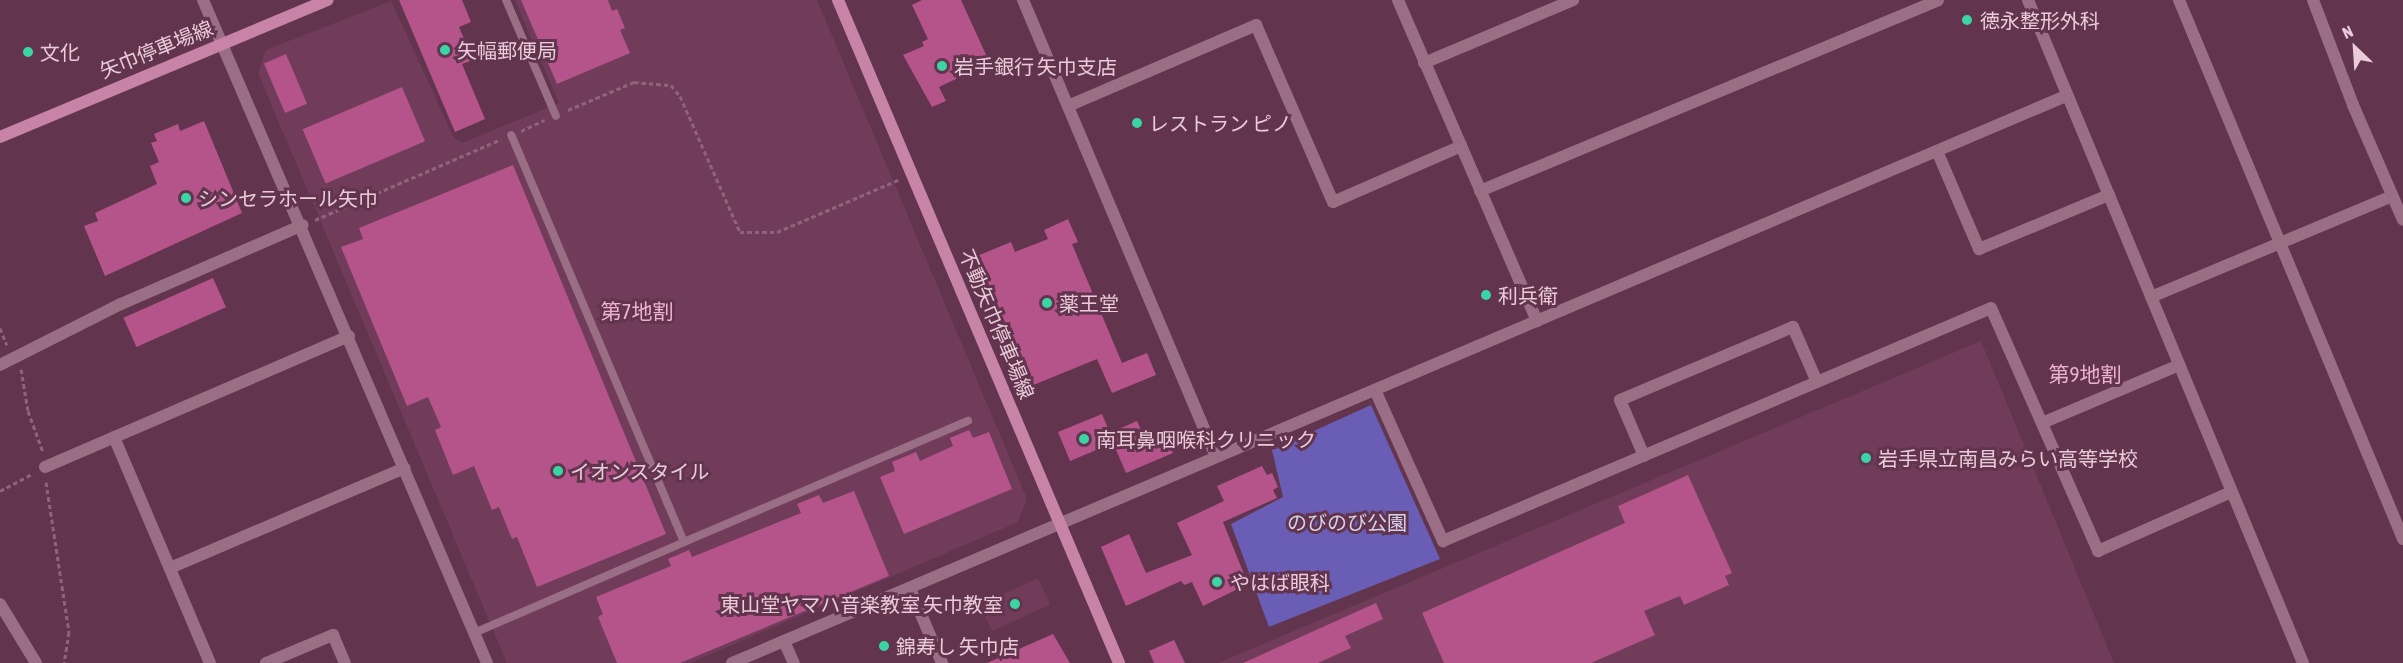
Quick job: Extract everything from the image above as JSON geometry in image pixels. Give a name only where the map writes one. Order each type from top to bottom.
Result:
[{"type":"main road","name":"矢巾停車場線","points":[[0,136],[327,0]]},
{"type":"main road","name":"不動矢巾停車場線","points":[[838,0],[911,175],[1063,525],[1119,663]]},
{"type":"street","points":[[204,0],[221,44],[303,225],[487,663]]},
{"type":"street","points":[[1023,0],[1216,456]]},
{"type":"street","points":[[1398,0],[1538,321]]},
{"type":"street","points":[[1424,63],[1573,0]]},
{"type":"street","points":[[1480,191],[1938,0]]},
{"type":"street","points":[[2028,0],[2303,663]]},
{"type":"street","points":[[2179,0],[2403,539]]},
{"type":"street","points":[[2313,0],[2403,220]]},
{"type":"street","points":[[1068,106],[1256,25],[1333,202],[1461,147]]},
{"type":"street","points":[[732,663],[1063,525],[1216,456],[2066,96]]},
{"type":"street","points":[[1936,151],[1980,249],[2109,195]]},
{"type":"street","points":[[2151,297],[2392,196]]},
{"type":"street","points":[[0,365],[121,304],[303,225]]},
{"type":"street","points":[[1375,390],[1443,542],[1991,308],[2098,551],[2231,492]]},
{"type":"street","points":[[1644,456],[1620,400],[1793,327],[1817,382]]},
{"type":"street","points":[[45,467],[349,336]]},
{"type":"street","points":[[2042,423],[2179,365]]},
{"type":"street","points":[[114,437],[210,663]]},
{"type":"street","points":[[170,568],[405,468]]},
{"type":"street","points":[[910,589],[942,663]]},
{"type":"street","points":[[0,604],[36,663]]},
{"type":"street","points":[[266,663],[333,635],[345,663]]},
{"type":"street","points":[[784,641],[794,663]]},
{"type":"lane","points":[[506,0],[555,116]]},
{"type":"lane","points":[[511,135],[684,542]]},
{"type":"lane","points":[[474,633],[968,421]]},
{"type":"path","points":[[303,225],[634,82],[671,85],[680,96],[740,232],[777,231],[911,175]]},
{"type":"path","points":[[0,328],[12,358],[21,369],[45,467],[69,632],[63,663]]},
{"type":"path","points":[[0,491],[45,467]]},
{"type":"shaded area","points":[[515,0],[817,0],[1027,499],[1018,522],[690,663],[507,663],[258,73],[266,50],[391,1],[454,138],[462,143],[559,103]]},
{"type":"shaded area","name":"岩手県立南昌みらい高等学校","points":[[1981,341],[2114,663],[1218,663]]},
{"type":"shaded area","name":"東山堂ヤマハ音楽教室 矢巾教室","points":[[1038,578],[1050,604],[992,631],[980,605]]},
{"type":"green space","name":"のびのび公園","points":[[1371,405],[1440,559],[1269,627],[1231,524],[1283,497],[1272,450]]},
{"type":"building","points":[[399,0],[462,0],[471,22],[459,27],[473,60],[462,64],[485,119],[455,132]]},
{"type":"building","points":[[521,0],[608,0],[612,11],[617,9],[625,28],[620,30],[630,53],[557,84]]},
{"type":"building","name":"岩手銀行 矢巾支店","points":[[922,0],[961,0],[987,57],[974,63],[977,69],[939,87],[946,101],[932,107],[903,55],[924,46],[922,42],[928,39],[912,5]]},
{"type":"building","points":[[286,54],[307,104],[285,113],[264,63]]},
{"type":"building","points":[[402,87],[425,141],[326,184],[303,129]]},
{"type":"building","name":"シンセラホール矢巾","points":[[204,121],[242,213],[105,276],[84,226],[98,221],[95,213],[157,184],[150,166],[159,162],[151,143],[157,141],[154,134],[178,124],[180,131]]},
{"type":"building","points":[[513,165],[666,534],[537,587],[517,537],[512,539],[499,507],[492,510],[474,466],[453,475],[435,430],[441,427],[428,397],[407,406],[341,247],[363,239],[359,228]]},
{"type":"building","name":"薬王堂","points":[[1068,219],[1078,242],[1072,244],[1122,363],[1147,353],[1156,375],[1112,393],[1097,359],[1031,386],[977,256],[1011,242],[1015,252],[1048,239],[1044,230]]},
{"type":"building","points":[[213,278],[226,307],[136,347],[123,318]]},
{"type":"building","points":[[1102,414],[1110,433],[1137,421],[1146,441],[1165,433],[1173,453],[1126,473],[1113,443],[1070,461],[1058,432]]},
{"type":"building","points":[[969,430],[973,438],[989,432],[1012,489],[904,534],[880,477],[895,471],[892,462],[916,452],[920,461],[953,446],[950,438]]},
{"type":"building","points":[[1262,466],[1267,475],[1272,473],[1278,487],[1273,490],[1277,498],[1223,522],[1248,584],[1203,606],[1192,582],[1184,585],[1181,581],[1126,606],[1101,547],[1129,534],[1146,573],[1192,555],[1177,523],[1224,501],[1217,486]]},
{"type":"building","points":[[1688,475],[1732,573],[1725,576],[1729,585],[1684,605],[1680,596],[1644,611],[1655,635],[1591,663],[1444,663],[1422,613],[1625,523],[1618,506]]},
{"type":"building","points":[[854,491],[889,576],[680,663],[617,663],[598,617],[603,614],[596,597],[671,566],[668,559],[689,550],[692,557],[801,513],[797,504],[819,495],[823,503]]},
{"type":"building","points":[[1376,603],[1383,619],[1345,636],[1351,648],[1318,663],[1243,663]]},
{"type":"building","points":[[1053,634],[1070,663],[987,663]]},
{"type":"building","points":[[1174,640],[1185,663],[1154,663],[1149,651]]},
{"type":"place","name":"徳永整形外科","points":[[1967,20]]},
{"type":"place","name":"矢幅郵便局","points":[[445,50]]},
{"type":"place","name":"文化","points":[[28,52]]},
{"type":"place","name":"岩手銀行 矢巾支店","points":[[942,66]]},
{"type":"place","name":"レストラン ピノ","points":[[1137,123]]},
{"type":"place","name":"シンセラホール矢巾","points":[[186,198]]},
{"type":"place","name":"利兵衛","points":[[1486,295]]},
{"type":"place","name":"薬王堂","points":[[1047,303]]},
{"type":"place","name":"南耳鼻咽喉科クリニック","points":[[1084,439]]},
{"type":"place","name":"岩手県立南昌みらい高等学校","points":[[1866,458]]},
{"type":"place","name":"イオンスタイル","points":[[558,471]]},
{"type":"place","name":"やはば眼科","points":[[1217,582]]},
{"type":"place","name":"東山堂ヤマハ音楽教室 矢巾教室","points":[[1015,604]]},
{"type":"place","name":"錦寿し 矢巾店","points":[[884,646]]},
{"type":"district","name":"第7地割","points":[[637,311]]},
{"type":"district","name":"第9地割","points":[[2085,374]]}]
